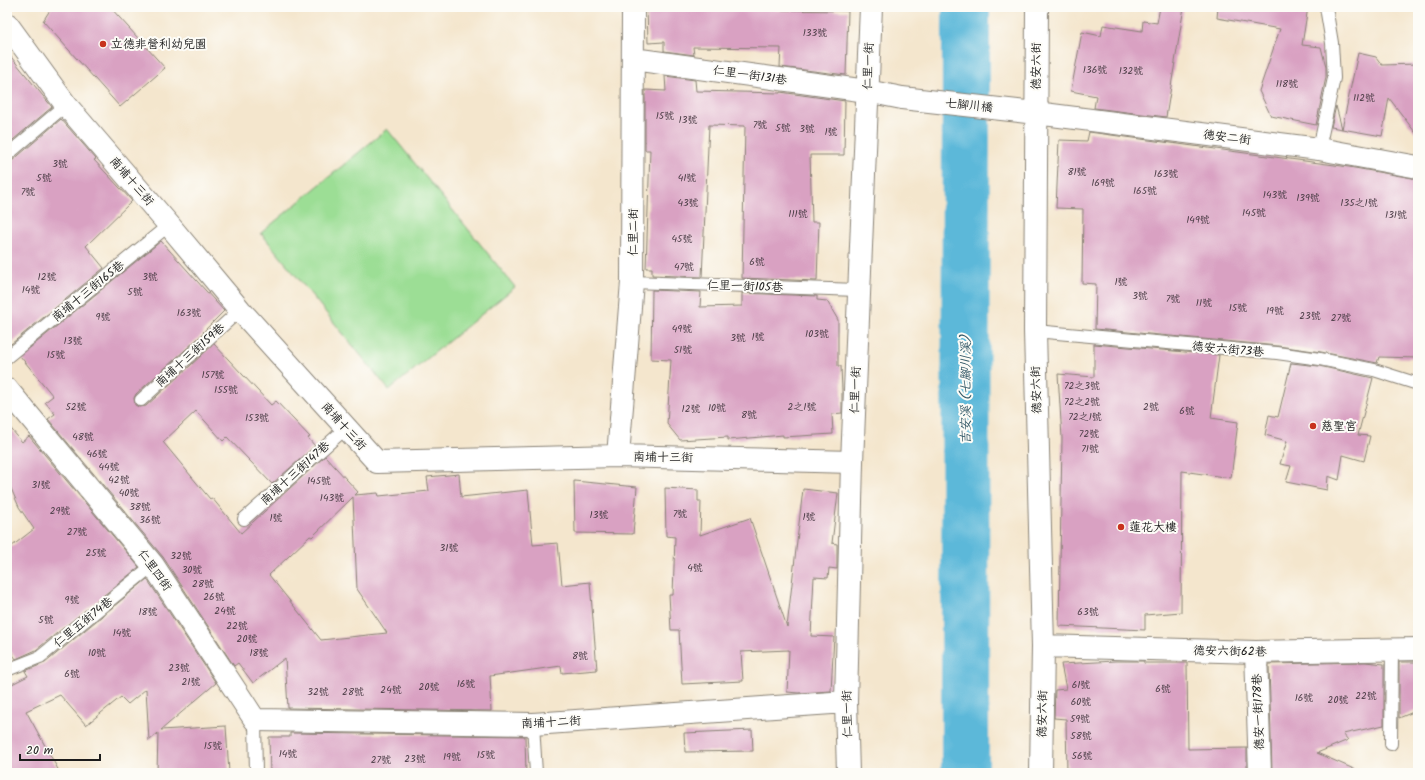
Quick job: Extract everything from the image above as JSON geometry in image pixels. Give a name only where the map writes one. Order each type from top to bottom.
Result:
[{"type":"street","name":"仁里二街","points":[[618,456],[632,282],[633,7]]},
{"type":"street","name":"仁里一街","points":[[848,773],[846,702],[852,462],[871,7]]},
{"type":"street","name":"德安六街","points":[[1037,7],[1035,331],[1043,646],[1042,773]]},
{"type":"street","name":"南埔十三街","points":[[7,24],[66,104],[169,224],[240,310],[377,462],[618,456],[852,462]]},
{"type":"street","name":"仁里一街131巷","points":[[633,59],[867,91],[902,98]]},
{"type":"street","name":"七腳川橋","points":[[902,98],[1036,113]]},
{"type":"street","name":"德安二街","points":[[1036,113],[1319,149],[1418,167]]},
{"type":"street","name":"仁里四街","points":[[7,389],[154,565],[255,720]]},
{"type":"street","name":"德安六街62巷","points":[[1043,646],[1256,652],[1418,649]]},
{"type":"street","name":"德安一街178巷","points":[[1256,652],[1260,773]]},
{"type":"street","name":"南埔十二街","points":[[255,720],[533,724],[846,702]]},
{"type":"lane","points":[[1319,149],[1334,78],[1332,42],[1326,7]]},
{"type":"lane","points":[[7,155],[66,104]]},
{"type":"lane","name":"南埔十三街165巷","points":[[7,357],[169,224]]},
{"type":"lane","name":"仁里一街105巷","points":[[632,282],[858,290]]},
{"type":"lane","name":"南埔十三街159巷","points":[[141,400],[240,310]]},
{"type":"lane","name":"德安六街73巷","points":[[1035,331],[1277,353],[1320,359],[1374,370],[1418,384]]},
{"type":"lane","name":"南埔十三街147巷","points":[[244,519],[346,428]]},
{"type":"lane","name":"仁里五街74巷","points":[[7,670],[40,658],[154,565]]},
{"type":"lane","points":[[1391,744],[1392,649]]},
{"type":"lane","points":[[255,720],[256,773]]},
{"type":"lane","points":[[533,724],[536,773]]},
{"type":"green space","points":[[387,129],[515,287],[389,390],[261,233]]},
{"type":"building","name":"立德非營利幼兒園","points":[[52,7],[110,7],[165,68],[120,107],[43,21]]},
{"type":"building","points":[[647,7],[775,7],[775,10],[848,11],[846,75],[780,67],[781,48],[693,47],[694,55],[664,51],[664,42],[648,43]]},
{"type":"building","points":[[1160,7],[1184,7],[1166,117],[1094,108],[1096,96],[1071,91],[1082,32],[1101,36],[1103,25],[1142,31],[1143,21],[1157,23]]},
{"type":"building","points":[[1218,7],[1308,7],[1302,45],[1321,47],[1326,67],[1326,77],[1316,125],[1271,116],[1259,91],[1280,29],[1217,18]]},
{"type":"building","points":[[7,52],[52,107],[7,145]]},
{"type":"building","points":[[1358,53],[1376,57],[1382,65],[1418,64],[1418,136],[1389,98],[1382,136],[1342,129]]},
{"type":"building","points":[[665,76],[695,80],[696,91],[780,92],[845,101],[844,155],[810,155],[812,222],[819,222],[817,281],[742,278],[745,126],[709,125],[702,277],[652,275],[652,268],[646,268],[650,150],[645,150],[645,90],[666,91]]},
{"type":"building","points":[[1336,106],[1342,129],[1331,127]]},
{"type":"building","points":[[61,119],[96,159],[94,160],[132,201],[86,246],[104,268],[11,344],[7,340],[7,162],[12,161]]},
{"type":"building","points":[[1089,132],[1349,167],[1418,179],[1418,358],[1379,357],[1377,363],[1321,352],[1278,346],[1095,329],[1096,284],[1082,283],[1083,209],[1056,208],[1059,140],[1087,141]]},
{"type":"building","points":[[161,241],[224,311],[203,332],[204,333],[136,394],[134,398],[135,405],[139,407],[146,406],[214,344],[271,405],[276,401],[310,437],[308,438],[315,446],[272,484],[227,437],[223,441],[196,411],[163,442],[210,499],[212,498],[241,533],[325,456],[358,492],[355,495],[378,493],[379,496],[429,491],[427,477],[459,474],[461,497],[528,490],[533,545],[558,543],[562,585],[590,582],[597,670],[562,673],[561,666],[490,676],[492,711],[288,708],[285,658],[253,683],[238,663],[234,666],[163,557],[48,419],[55,414],[45,402],[53,396],[20,356]],"holes":[[[353,497],[357,589],[387,633],[321,640],[269,575],[310,536],[312,537]]]},
{"type":"building","points":[[652,290],[701,292],[700,307],[742,306],[742,293],[817,296],[817,300],[827,301],[838,320],[838,366],[841,366],[842,413],[832,414],[833,434],[783,437],[783,435],[728,440],[728,437],[680,440],[667,424],[671,360],[651,359]]},
{"type":"building","name":"蓮花大樓","points":[[1094,344],[1219,355],[1211,418],[1238,422],[1231,478],[1182,471],[1181,612],[1145,615],[1145,630],[1059,626],[1062,438],[1058,374],[1094,377]]},
{"type":"building","name":"慈聖宮","points":[[1291,363],[1319,366],[1373,378],[1358,435],[1370,436],[1364,461],[1343,455],[1339,480],[1328,476],[1327,490],[1286,482],[1291,466],[1280,464],[1287,441],[1265,435],[1269,415],[1278,417]]},
{"type":"building","points":[[7,424],[22,442],[29,436],[139,567],[36,650],[16,659],[7,646],[7,550],[34,529],[19,507],[7,479]]},
{"type":"building","points":[[574,481],[637,487],[633,534],[575,533]]},
{"type":"building","points":[[665,488],[698,490],[698,501],[701,501],[700,535],[750,518],[787,627],[803,489],[838,493],[832,543],[837,544],[837,569],[829,568],[828,578],[814,577],[811,636],[834,637],[831,691],[798,693],[787,692],[789,650],[741,652],[743,681],[682,684],[679,630],[671,630],[669,595],[673,595],[675,537],[666,536]]},
{"type":"building","points":[[147,579],[216,683],[161,730],[226,726],[229,773],[157,773],[158,733],[149,741],[146,689],[128,704],[121,697],[86,725],[60,695],[26,711],[60,773],[7,773],[7,677],[12,684],[28,676],[25,671],[45,663]]},
{"type":"building","points":[[1115,661],[1187,663],[1188,749],[1247,748],[1247,773],[1067,773],[1066,719],[1054,718],[1055,690],[1066,689],[1061,664]]},
{"type":"building","points":[[1365,662],[1384,664],[1384,725],[1343,734],[1348,740],[1317,753],[1363,773],[1272,773],[1269,664]]},
{"type":"building","points":[[1399,662],[1418,662],[1418,710],[1399,718]]},
{"type":"building","points":[[752,730],[753,751],[685,752],[684,733]]},
{"type":"building","points":[[290,733],[525,736],[526,773],[270,773],[269,737],[290,737]]},
{"type":"waterway","name":"吉安溪 (七腳川溪)","points":[[965,773],[966,7]]},
{"type":"place","name":"立德非營利幼兒園","points":[[103,44]]},
{"type":"place","name":"慈聖宮","points":[[1313,426]]},
{"type":"place","name":"蓮花大樓","points":[[1121,527]]}]
